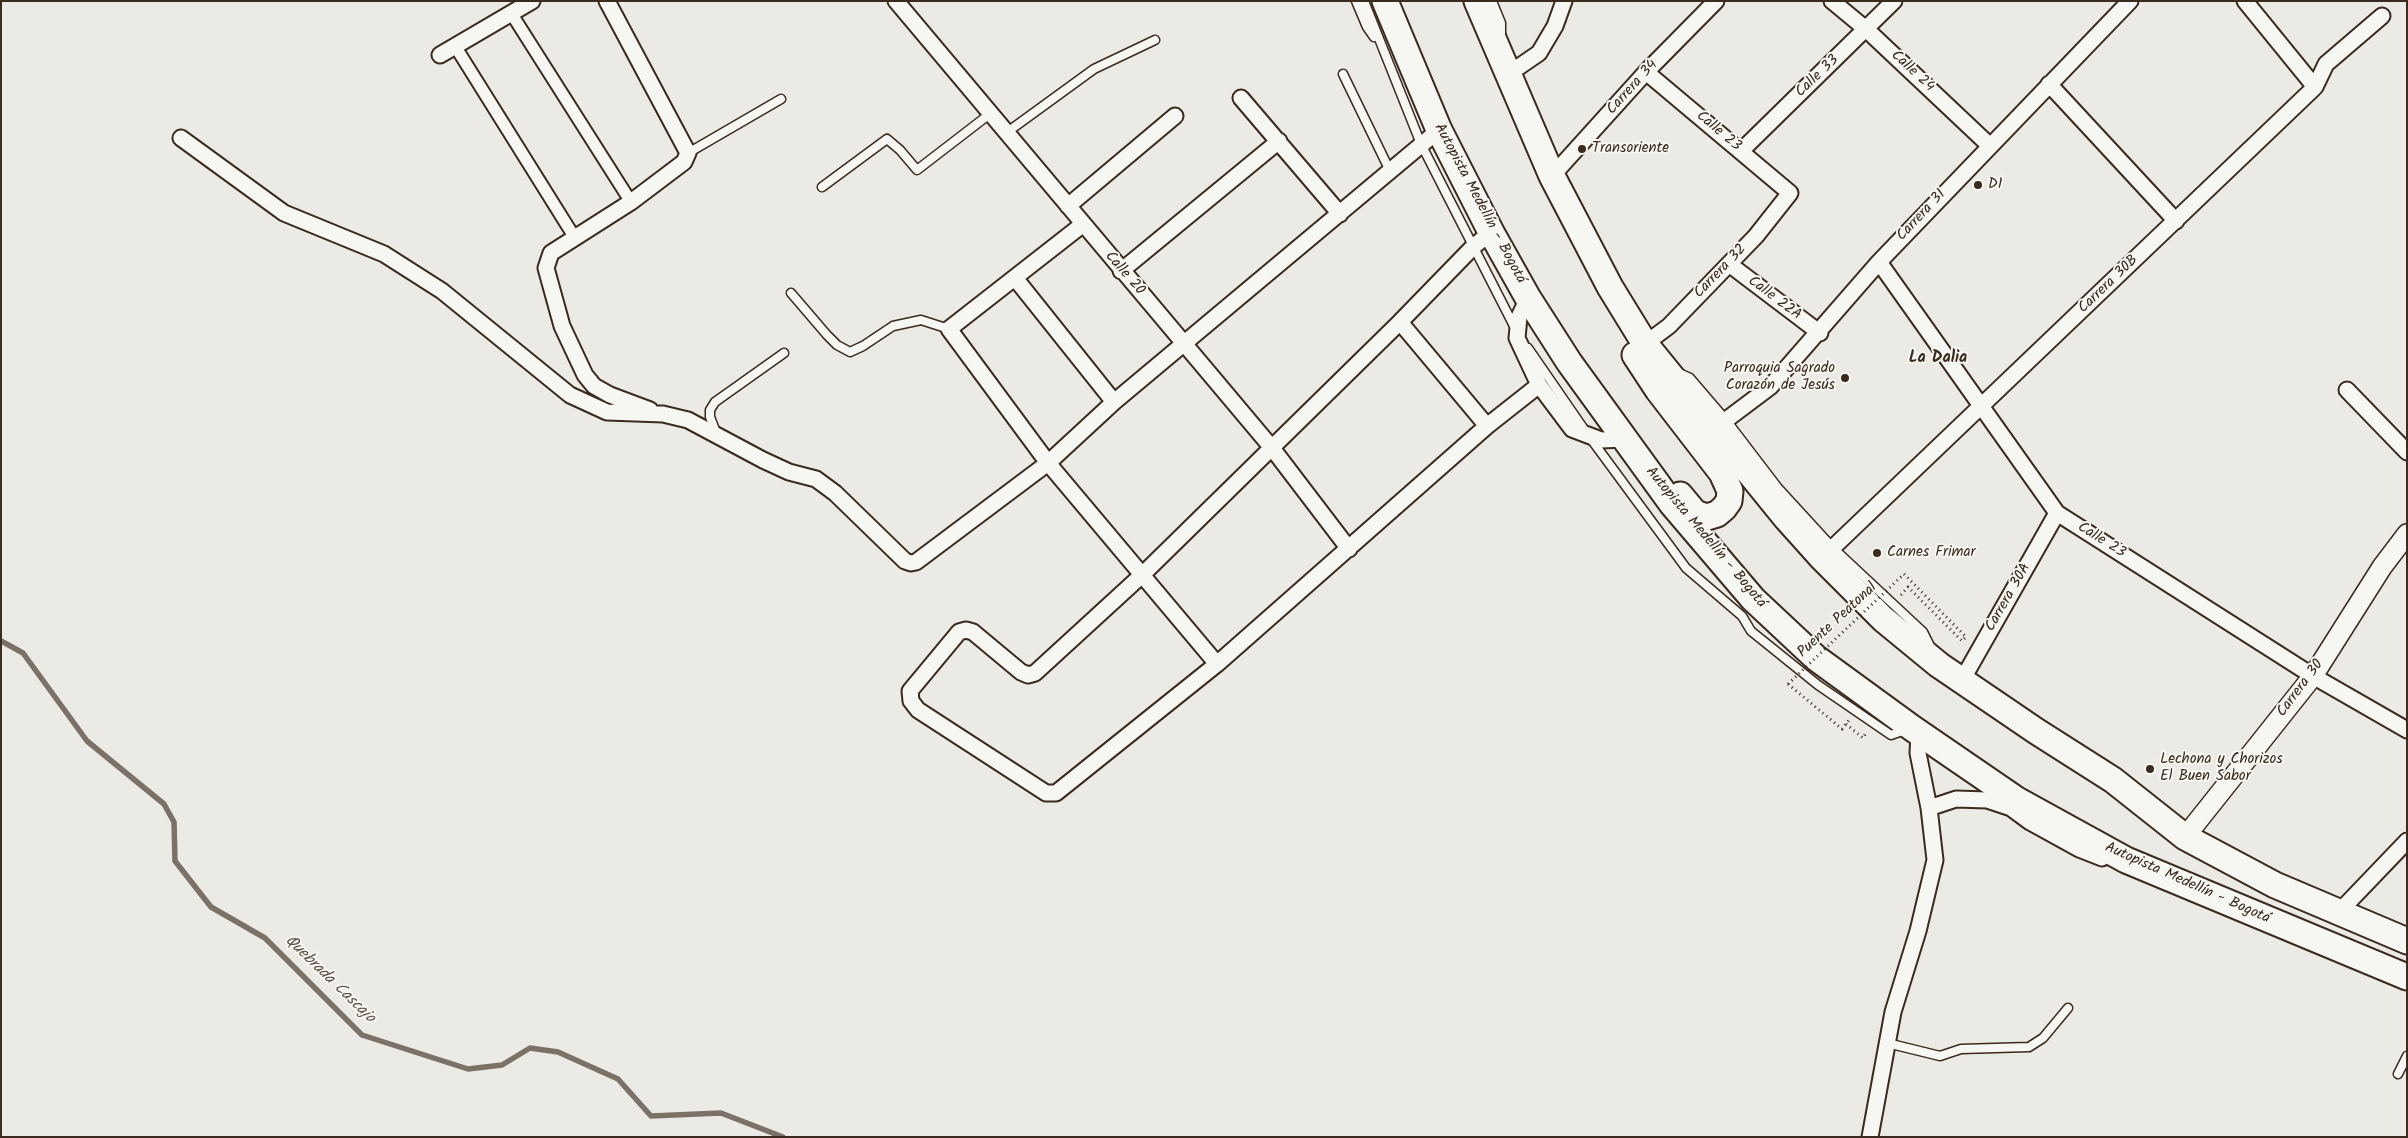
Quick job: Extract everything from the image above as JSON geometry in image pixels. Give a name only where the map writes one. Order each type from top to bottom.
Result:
[{"type":"highway","name":"Autopista Medellín - Bogotá","points":[[1386,1],[1430,137],[1482,239],[1528,298],[1569,362],[1672,504],[1753,599],[1816,658],[1916,731],[2017,800],[2126,860],[2407,977]]},
{"type":"highway","points":[[1477,1],[1552,176],[1592,254],[1645,344],[1660,364],[1720,425],[1787,519],[1828,553],[1882,619],[1961,682],[2113,780],[2185,837],[2275,884],[2407,941]]},
{"type":"highway","points":[[1552,334],[1570,347],[1586,363],[1690,508],[1695,513],[1707,517],[1717,514],[1729,501],[1730,492],[1726,482],[1636,357],[1630,342],[1630,318]]},
{"type":"street","points":[[440,55],[532,1]]},
{"type":"street","name":"Calle 20","points":[[896,1],[1082,225],[1272,448],[1349,549]]},
{"type":"street","points":[[1506,71],[1539,53],[1555,26],[1564,1]]},
{"type":"street","name":"Carrera 34","points":[[1552,176],[1646,72],[1716,1]]},
{"type":"street","name":"Calle 24","points":[[1832,1],[1867,30],[1989,145]]},
{"type":"street","name":"Calle 33","points":[[1741,151],[1867,30],[1894,1]]},
{"type":"street","name":"Carrera 31","points":[[1720,425],[1770,387],[1820,333],[1879,262],[1989,145],[2130,1]]},
{"type":"street","points":[[2245,1],[2315,87],[2326,64],[2382,16]]},
{"type":"street","points":[[612,3],[688,153],[684,162],[631,202],[551,254],[546,268],[562,326],[572,351],[585,375],[594,386],[610,395],[663,414],[688,420],[763,460],[826,485],[905,561],[911,563],[916,562],[1048,464],[1114,402],[1430,137]]},
{"type":"street","points":[[511,13],[631,202]]},
{"type":"street","points":[[455,46],[575,238]]},
{"type":"street","name":"Calle 23","points":[[1646,72],[1790,193]]},
{"type":"street","points":[[2049,84],[2176,221]]},
{"type":"street","name":"Carrera 30B","points":[[1828,553],[2315,87]]},
{"type":"street","points":[[1241,98],[1340,214]]},
{"type":"street","points":[[1068,206],[1175,116]]},
{"type":"street","points":[[181,138],[284,213],[384,254],[442,291],[570,395],[607,412],[663,414]]},
{"type":"street","points":[[1121,271],[1279,141]]},
{"type":"street","name":"Carrera 32","points":[[1645,344],[1668,326],[1756,236],[1790,193]]},
{"type":"street","points":[[1082,225],[949,329],[1048,464],[1217,664]]},
{"type":"street","points":[[1482,239],[1142,575],[1035,673],[1028,675],[1021,672],[973,632],[966,630],[959,632],[910,691],[911,701],[918,710],[1046,793],[1056,793],[1217,664],[1487,426],[1539,385]]},
{"type":"street","name":"Calle 23","points":[[1879,262],[2057,513],[2313,676],[2407,730]]},
{"type":"street","name":"Calle 22A","points":[[1729,264],[1820,333]]},
{"type":"street","points":[[1015,278],[1114,402]]},
{"type":"street","points":[[1528,298],[1519,317],[1518,338],[1539,385],[1572,429],[1601,440],[1625,440]]},
{"type":"street","points":[[1400,322],[1487,426]]},
{"type":"street","points":[[2347,390],[2407,452]]},
{"type":"street","name":"Carrera 30A","points":[[1961,682],[2057,513]]},
{"type":"street","name":"Carrera 30","points":[[2185,837],[2313,676],[2382,567],[2407,534]]},
{"type":"street","points":[[1870,1137],[1893,1012],[1918,931],[1935,860],[1929,808],[1918,753],[1916,731]]},
{"type":"street","points":[[1929,808],[1956,800],[1987,800],[2011,808],[2030,822],[2079,849],[2105,859],[2126,860]]},
{"type":"street","points":[[2340,912],[2407,841]]},
{"type":"lane","points":[[1356,1],[1367,27],[1381,46]]},
{"type":"lane","points":[[1364,1],[1381,46],[1430,137]]},
{"type":"lane","points":[[1492,1],[1500,23],[1506,71]]},
{"type":"lane","points":[[1006,133],[1094,69],[1155,40]]},
{"type":"lane","points":[[1343,74],[1390,171]]},
{"type":"lane","points":[[688,153],[781,99]]},
{"type":"lane","points":[[822,187],[887,139],[900,150],[917,170],[990,113]]},
{"type":"lane","points":[[1482,239],[1518,332],[1588,435],[1686,568],[1742,616],[1751,631],[1818,685],[1891,735],[1916,731]]},
{"type":"lane","points":[[792,293],[827,335],[850,352],[863,346],[893,326],[921,320],[949,329]]},
{"type":"lane","points":[[717,435],[710,416],[710,410],[715,402],[784,353]]},
{"type":"lane","points":[[1887,1043],[1940,1056],[1961,1049],[2028,1046],[2043,1038],[2068,1008]]},
{"type":"lane","points":[[2398,1074],[2407,1056]]},
{"type":"path","name":"Puente Peatonal","points":[[1846,724],[1842,729],[1788,684],[1904,574],[1966,637],[1962,641],[1908,587],[1901,594]]},
{"type":"path","points":[[1851,718],[1846,724],[1863,738]]},
{"type":"waterway","name":"Quebrada Cascajo","points":[[1,641],[23,653],[87,741],[164,804],[174,822],[175,861],[211,907],[265,938],[362,1035],[468,1069],[502,1065],[530,1048],[558,1052],[618,1079],[651,1116],[721,1113],[783,1137]]},
{"type":"place","name":"Transoriente","points":[[1582,149]]},
{"type":"place","name":"D1","points":[[1978,185]]},
{"type":"place","name":"Parroquia Sagrado Corazón de Jesús","points":[[1845,378]]},
{"type":"place","name":"Carnes Frimar","points":[[1877,553]]},
{"type":"place","name":"Lechona y Chorizos El Buen Sabor","points":[[2150,769]]},
{"type":"district","name":"La Dalia","points":[[1938,359]]}]
